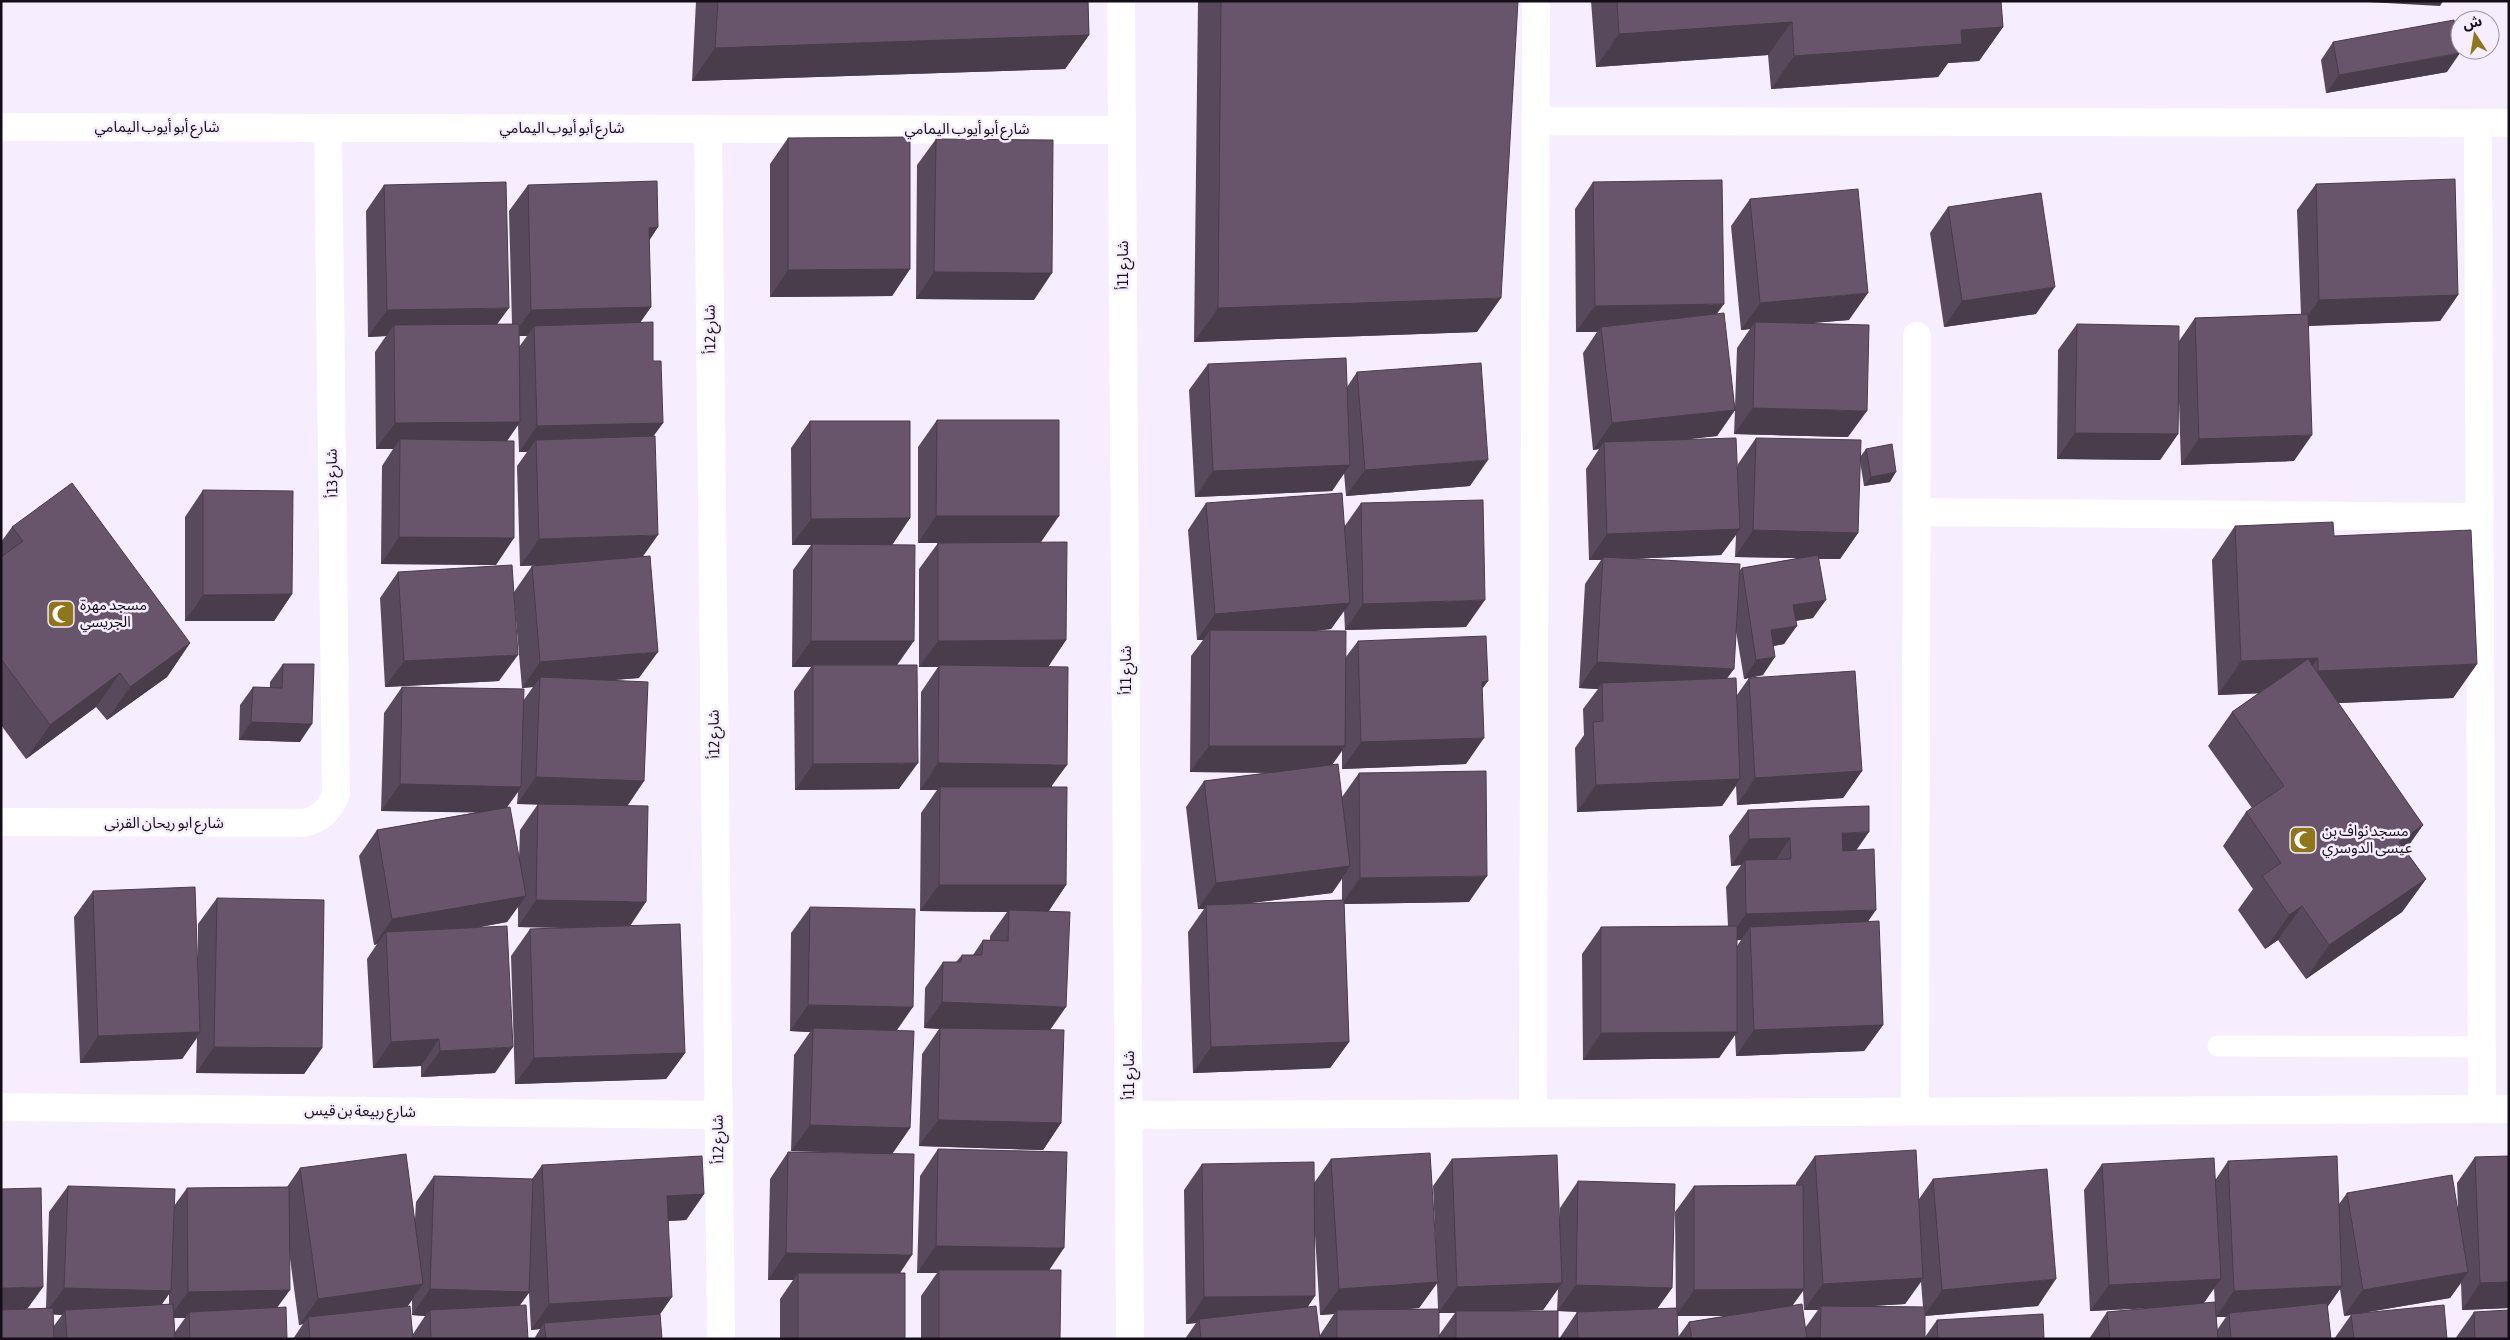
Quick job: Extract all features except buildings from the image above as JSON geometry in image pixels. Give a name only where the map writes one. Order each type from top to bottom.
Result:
[{"type":"street","name":"شارع 11أ","points":[[1121,1],[1130,1339]]},
{"type":"street","points":[[1533,1114],[1536,1]]},
{"type":"street","points":[[1536,121],[2509,123]]},
{"type":"street","points":[[1129,1115],[2496,1109],[2482,1047],[2478,123]]},
{"type":"street","name":"شارع أبو أيوب اليمامي","points":[[1,127],[1122,130]]},
{"type":"street","name":"شارع 13أ","points":[[324,814],[332,805],[336,794],[328,128]]},
{"type":"street","name":"شارع 12أ","points":[[708,129],[722,1339]]},
{"type":"street","points":[[1915,1111],[1916,336]]},
{"type":"street","points":[[1916,512],[2480,517]]},
{"type":"street","name":"شارع ابو ريحان القرنى","points":[[1,822],[303,823],[314,821],[324,814]]},
{"type":"street","name":"شارع ربيعة بن قيس","points":[[1,1107],[718,1116]]},
{"type":"lane","points":[[2218,1046],[2482,1047]]},
{"type":"place","name":"مسجد مهرة الجريسي","points":[[61,614]]},
{"type":"place","name":"مسجد نواف بن عيسى الدوسري","points":[[2303,840]]}]
